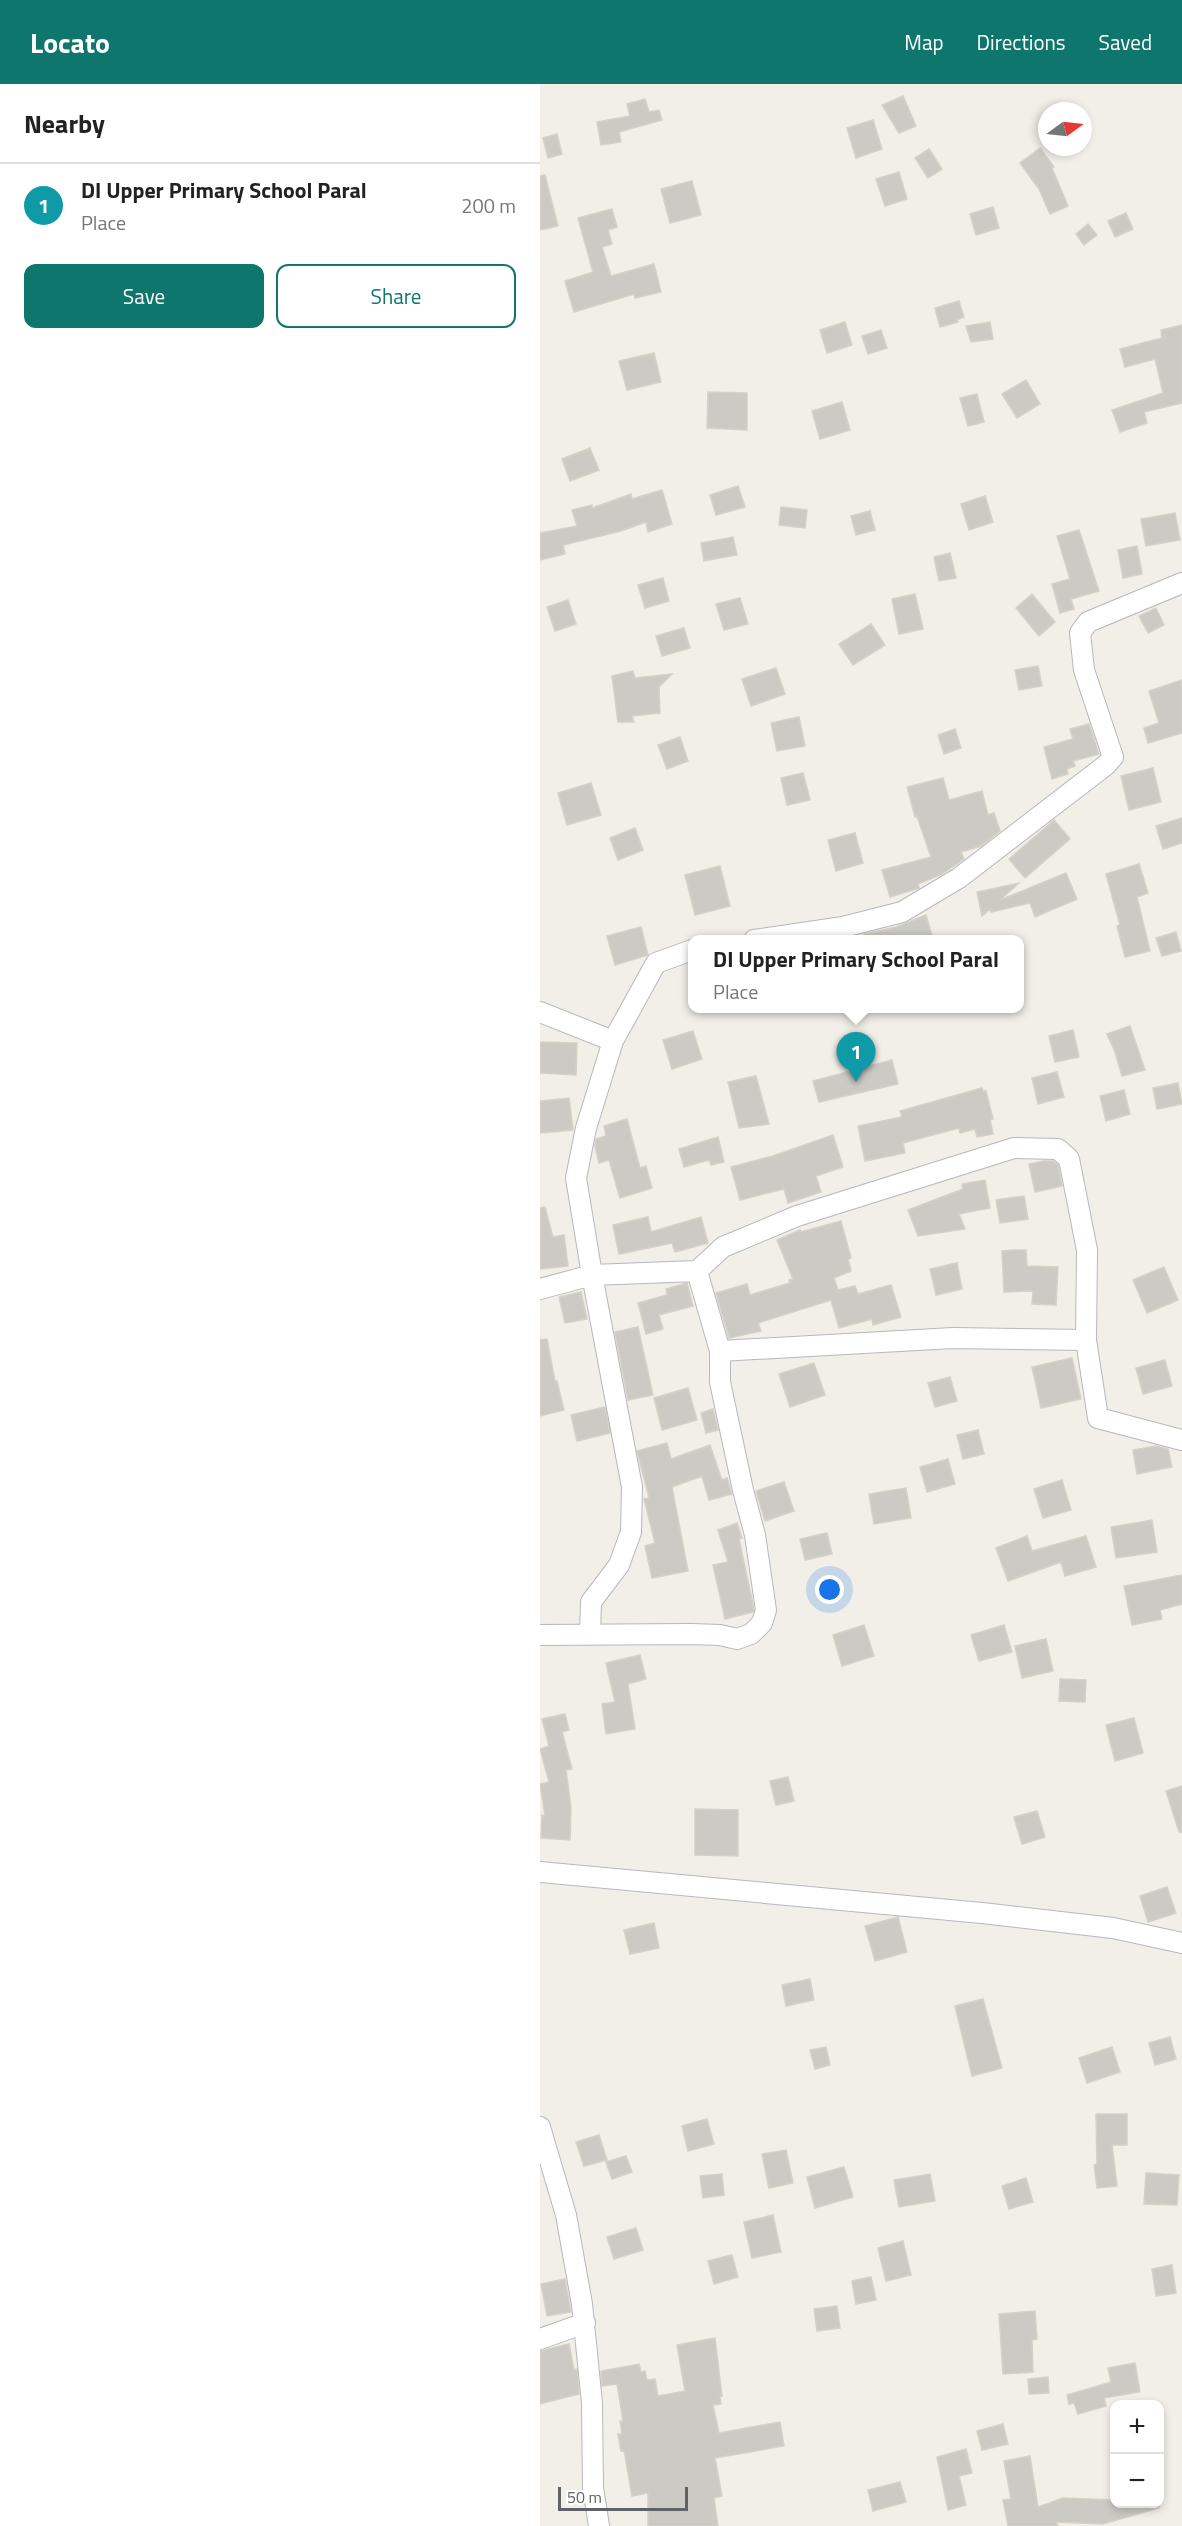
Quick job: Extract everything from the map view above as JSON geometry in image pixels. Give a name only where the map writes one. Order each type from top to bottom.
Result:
[{"type":"street","points":[[784,935],[843,927],[902,912],[959,878],[1106,765],[1113,757],[1084,670],[1080,633],[1088,622],[1182,583]]},
{"type":"street","points":[[590,1634],[591,1602],[619,1565],[631,1532],[632,1487],[576,1178],[586,1128],[613,1041],[656,963],[688,952]]},
{"type":"street","points":[[540,1012],[613,1041]]},
{"type":"street","points":[[540,1289],[592,1275],[697,1271],[723,1247],[796,1216],[1014,1148],[1058,1149],[1069,1159],[1087,1250],[1086,1340],[1098,1418],[1182,1440]]},
{"type":"street","points":[[540,1635],[691,1634],[720,1635],[737,1639],[751,1634],[762,1623],[766,1610],[755,1536],[742,1490],[720,1383],[720,1352],[697,1271]]},
{"type":"street","points":[[720,1352],[953,1338],[1086,1340]]},
{"type":"street","points":[[540,1872],[982,1913],[1113,1928],[1182,1943]]},
{"type":"street","points":[[540,2127],[566,2216],[585,2323],[592,2403],[593,2488],[599,2526]]},
{"type":"street","points":[[540,2339],[585,2323]]},
{"type":"building","points":[[903,96],[916,126],[899,133],[882,105]]},
{"type":"building","points":[[645,99],[649,112],[659,110],[662,120],[619,132],[621,142],[601,145],[597,122],[630,116],[627,104]]},
{"type":"building","points":[[873,120],[882,149],[856,158],[847,128]]},
{"type":"building","points":[[557,134],[562,154],[548,158],[543,138]]},
{"type":"building","points":[[929,149],[942,169],[928,178],[915,158]]},
{"type":"building","points":[[1038,150],[1038,156],[1046,156],[1054,167],[1052,168],[1068,206],[1050,214],[1039,189],[1020,163]]},
{"type":"building","points":[[899,172],[907,199],[885,206],[876,179]]},
{"type":"building","points":[[545,175],[558,226],[540,230],[540,176]]},
{"type":"building","points":[[692,181],[701,215],[670,223],[661,189]]},
{"type":"building","points":[[993,207],[999,228],[976,235],[970,214]]},
{"type":"building","points":[[612,209],[617,227],[608,230],[612,244],[602,247],[611,276],[654,264],[661,292],[635,298],[634,294],[574,312],[565,281],[593,272],[578,218]]},
{"type":"building","points":[[1126,213],[1133,229],[1115,237],[1108,221]]},
{"type":"building","points":[[1088,224],[1097,235],[1084,245],[1076,234]]},
{"type":"building","points":[[959,301],[964,317],[957,320],[958,322],[940,327],[935,308]]},
{"type":"building","points":[[845,322],[852,345],[827,353],[820,330]]},
{"type":"building","points":[[990,322],[993,339],[971,342],[966,326]]},
{"type":"building","points":[[1182,325],[1182,403],[1144,412],[1147,423],[1120,432],[1112,410],[1163,393],[1155,359],[1125,367],[1120,349],[1162,338],[1161,330]]},
{"type":"building","points":[[881,330],[887,348],[868,354],[862,336]]},
{"type":"building","points":[[654,353],[661,382],[627,390],[619,361]]},
{"type":"building","points":[[1026,380],[1040,404],[1017,418],[1002,394]]},
{"type":"building","points":[[708,392],[747,393],[747,430],[707,428]]},
{"type":"building","points":[[977,394],[984,422],[968,426],[960,398]]},
{"type":"building","points":[[842,402],[850,430],[820,439],[812,411]]},
{"type":"building","points":[[590,448],[599,470],[570,481],[562,459]]},
{"type":"building","points":[[738,486],[745,507],[716,515],[710,495]]},
{"type":"building","points":[[662,490],[672,524],[648,532],[646,522],[621,531],[563,545],[565,554],[540,560],[540,533],[577,526],[572,510],[592,505],[592,508],[631,494],[632,499]]},
{"type":"building","points":[[985,496],[993,522],[969,530],[961,504]]},
{"type":"building","points":[[781,507],[807,510],[805,528],[779,525]]},
{"type":"building","points":[[870,511],[875,530],[856,535],[851,516]]},
{"type":"building","points":[[1175,513],[1180,540],[1146,546],[1141,519]]},
{"type":"building","points":[[1079,530],[1099,591],[1071,599],[1074,609],[1060,613],[1052,584],[1070,579],[1057,536]]},
{"type":"building","points":[[733,537],[737,555],[704,561],[701,543]]},
{"type":"building","points":[[1137,546],[1142,574],[1123,578],[1118,550]]},
{"type":"building","points":[[950,553],[956,578],[939,581],[934,557]]},
{"type":"building","points":[[663,578],[669,601],[645,608],[638,585]]},
{"type":"building","points":[[915,594],[923,629],[899,634],[892,599]]},
{"type":"building","points":[[1032,594],[1055,622],[1039,636],[1016,608]]},
{"type":"building","points":[[740,598],[748,624],[724,630],[716,604]]},
{"type":"building","points":[[568,600],[576,624],[555,631],[547,607]]},
{"type":"building","points":[[1156,608],[1164,625],[1148,633],[1139,616]]},
{"type":"building","points":[[871,624],[885,645],[853,665],[839,644]]},
{"type":"building","points":[[684,628],[690,648],[662,656],[656,636]]},
{"type":"building","points":[[1038,666],[1042,686],[1019,690],[1015,670]]},
{"type":"building","points":[[776,668],[785,694],[751,706],[742,679]]},
{"type":"building","points":[[633,671],[635,678],[672,674],[659,687],[660,713],[632,716],[634,722],[618,722],[612,676]]},
{"type":"building","points":[[1182,680],[1182,733],[1148,743],[1144,728],[1159,723],[1149,691]]},
{"type":"building","points":[[799,717],[805,746],[777,751],[771,723]]},
{"type":"building","points":[[1089,724],[1099,754],[1073,761],[1075,766],[1067,769],[1068,774],[1052,779],[1044,747],[1073,739],[1070,729]]},
{"type":"building","points":[[955,729],[961,748],[944,754],[938,735]]},
{"type":"building","points":[[680,737],[688,761],[667,769],[658,745]]},
{"type":"building","points":[[1153,768],[1161,802],[1129,810],[1121,776]]},
{"type":"building","points":[[803,773],[810,800],[787,805],[781,778]]},
{"type":"building","points":[[943,778],[949,800],[982,791],[988,815],[994,813],[1000,831],[981,846],[961,852],[964,859],[942,874],[918,884],[919,888],[890,897],[882,870],[931,857],[917,816],[915,817],[907,787]]},
{"type":"building","points":[[591,783],[601,815],[567,825],[558,793]]},
{"type":"building","points":[[1182,818],[1182,843],[1163,849],[1156,826]]},
{"type":"building","points":[[1054,820],[1070,839],[1025,878],[1009,859]]},
{"type":"building","points":[[635,828],[643,850],[618,860],[610,838]]},
{"type":"building","points":[[855,833],[863,863],[836,871],[828,840]]},
{"type":"building","points":[[1139,864],[1148,893],[1137,897],[1150,951],[1125,957],[1117,926],[1120,925],[1106,874]]},
{"type":"building","points":[[720,866],[730,906],[695,915],[685,875]]},
{"type":"building","points":[[1066,873],[1077,899],[1035,917],[1030,903],[991,912],[990,909],[982,916],[977,892],[1019,883],[1000,900]]},
{"type":"building","points":[[926,915],[932,935],[864,935],[896,927]]},
{"type":"building","points":[[641,927],[648,955],[615,965],[607,936]]},
{"type":"building","points":[[1176,932],[1181,951],[1162,956],[1156,938]]},
{"type":"building","points":[[1130,1026],[1145,1070],[1122,1076],[1107,1034]]},
{"type":"building","points":[[1073,1030],[1079,1057],[1055,1062],[1049,1036]]},
{"type":"building","points":[[693,1031],[702,1059],[672,1069],[663,1040]]},
{"type":"building","points":[[540,1042],[577,1043],[576,1075],[540,1073]]},
{"type":"building","points":[[892,1060],[898,1084],[819,1102],[813,1081]]},
{"type":"building","points":[[1057,1072],[1064,1097],[1038,1104],[1032,1078]]},
{"type":"building","points":[[756,1076],[769,1124],[739,1128],[728,1082]]},
{"type":"building","points":[[1178,1083],[1182,1104],[1157,1109],[1153,1088]]},
{"type":"building","points":[[982,1088],[986,1091],[993,1119],[990,1120],[993,1134],[977,1137],[975,1129],[960,1133],[959,1128],[903,1143],[905,1153],[865,1161],[858,1126],[902,1117],[900,1111]]},
{"type":"building","points":[[1124,1090],[1130,1114],[1106,1121],[1100,1096]]},
{"type":"building","points":[[569,1098],[573,1130],[540,1133],[540,1101]]},
{"type":"building","points":[[627,1119],[640,1168],[646,1166],[652,1188],[620,1198],[609,1160],[599,1163],[595,1146],[596,1139],[606,1136],[604,1126]]},
{"type":"building","points":[[833,1135],[843,1167],[816,1176],[821,1192],[788,1203],[784,1189],[740,1200],[731,1167],[773,1156]]},
{"type":"building","points":[[718,1137],[724,1162],[711,1165],[709,1160],[684,1167],[679,1149]]},
{"type":"building","points":[[1053,1161],[1058,1165],[1062,1186],[1035,1192],[1029,1164]]},
{"type":"building","points":[[985,1180],[990,1208],[959,1214],[965,1229],[918,1236],[908,1210],[963,1189],[962,1184]]},
{"type":"building","points":[[1024,1196],[1028,1219],[1000,1223],[996,1200]]},
{"type":"building","points":[[545,1207],[553,1237],[564,1235],[568,1266],[540,1269],[540,1208]]},
{"type":"building","points":[[648,1217],[651,1232],[701,1217],[708,1243],[675,1252],[672,1243],[619,1254],[613,1225]]},
{"type":"building","points":[[841,1221],[851,1258],[848,1259],[851,1271],[834,1278],[838,1290],[855,1286],[858,1294],[891,1285],[901,1317],[873,1325],[872,1319],[839,1328],[831,1300],[758,1323],[761,1331],[729,1338],[716,1293],[747,1284],[750,1295],[790,1283],[789,1280],[793,1279],[777,1240],[800,1230],[801,1232]]},
{"type":"building","points":[[1026,1250],[1027,1266],[1058,1267],[1056,1305],[1032,1304],[1033,1291],[1004,1292],[1002,1251]]},
{"type":"building","points":[[957,1263],[962,1289],[936,1295],[930,1269]]},
{"type":"building","points":[[1164,1267],[1178,1300],[1147,1313],[1133,1280]]},
{"type":"building","points":[[687,1283],[693,1306],[659,1315],[663,1329],[646,1334],[638,1303],[667,1295],[666,1289]]},
{"type":"building","points":[[581,1292],[587,1319],[565,1323],[559,1297]]},
{"type":"building","points":[[638,1327],[653,1395],[628,1400],[615,1332]]},
{"type":"building","points":[[547,1339],[555,1381],[557,1381],[564,1410],[540,1416],[540,1340]]},
{"type":"building","points":[[1072,1358],[1081,1399],[1041,1408],[1032,1367]]},
{"type":"building","points":[[1165,1360],[1172,1386],[1143,1394],[1136,1368]]},
{"type":"building","points":[[814,1363],[825,1395],[790,1407],[779,1374]]},
{"type":"building","points":[[950,1377],[957,1401],[935,1407],[928,1383]]},
{"type":"building","points":[[688,1388],[697,1420],[662,1430],[654,1398]]},
{"type":"building","points":[[605,1407],[610,1433],[577,1441],[571,1415]]},
{"type":"building","points":[[713,1409],[718,1430],[706,1433],[701,1413]]},
{"type":"building","points":[[978,1430],[984,1454],[963,1459],[957,1435]]},
{"type":"building","points":[[667,1443],[671,1459],[710,1445],[722,1480],[727,1478],[732,1494],[709,1500],[702,1476],[672,1487],[688,1571],[652,1578],[645,1546],[655,1543],[644,1499],[649,1498],[637,1451]]},
{"type":"building","points":[[1156,1446],[1168,1449],[1172,1467],[1137,1474],[1133,1450]]},
{"type":"building","points":[[948,1459],[955,1484],[927,1492],[920,1467]]},
{"type":"building","points":[[1062,1480],[1071,1510],[1043,1518],[1034,1489]]},
{"type":"building","points":[[784,1482],[794,1511],[765,1521],[756,1491]]},
{"type":"building","points":[[906,1488],[911,1518],[874,1524],[869,1494]]},
{"type":"building","points":[[1152,1520],[1157,1552],[1116,1558],[1111,1527]]},
{"type":"building","points":[[737,1523],[742,1538],[739,1539],[754,1609],[753,1612],[725,1619],[713,1565],[728,1562],[718,1530]]},
{"type":"building","points":[[827,1533],[832,1554],[805,1560],[800,1539]]},
{"type":"building","points":[[1027,1536],[1032,1551],[1086,1536],[1096,1567],[1065,1576],[1061,1562],[1008,1581],[996,1548]]},
{"type":"building","points":[[1182,1575],[1182,1604],[1160,1610],[1162,1619],[1132,1625],[1124,1586]]},
{"type":"building","points":[[864,1625],[874,1656],[842,1666],[833,1635]]},
{"type":"building","points":[[1004,1625],[1012,1652],[979,1661],[971,1635]]},
{"type":"building","points":[[1046,1639],[1053,1671],[1022,1678],[1015,1646]]},
{"type":"building","points":[[640,1655],[646,1679],[628,1684],[635,1729],[606,1734],[602,1704],[615,1702],[606,1663]]},
{"type":"building","points":[[1060,1679],[1086,1680],[1085,1702],[1059,1701]]},
{"type":"building","points":[[565,1714],[569,1730],[562,1732],[572,1769],[566,1770],[571,1807],[570,1840],[541,1838],[542,1815],[545,1816],[540,1784],[549,1782],[540,1749],[549,1746],[542,1719]]},
{"type":"building","points":[[1134,1718],[1143,1753],[1115,1761],[1106,1725]]},
{"type":"building","points":[[788,1777],[794,1801],[776,1805],[770,1781]]},
{"type":"building","points":[[1182,1786],[1182,1832],[1179,1832],[1166,1791]]},
{"type":"building","points":[[695,1809],[738,1810],[738,1856],[695,1855]]},
{"type":"building","points":[[1037,1811],[1045,1837],[1022,1844],[1014,1817]]},
{"type":"building","points":[[1167,1887],[1176,1913],[1148,1922],[1140,1896]]},
{"type":"building","points":[[898,1917],[907,1952],[875,1961],[865,1926]]},
{"type":"building","points":[[654,1923],[659,1948],[630,1954],[624,1930]]},
{"type":"building","points":[[810,1979],[814,2000],[786,2006],[782,1985]]},
{"type":"building","points":[[983,1999],[1002,2068],[972,2076],[955,2006]]},
{"type":"building","points":[[1170,2037],[1176,2059],[1155,2065],[1149,2043]]},
{"type":"building","points":[[826,2047],[830,2065],[815,2069],[810,2050]]},
{"type":"building","points":[[1112,2047],[1120,2072],[1087,2083],[1079,2058]]},
{"type":"building","points":[[1096,2114],[1127,2114],[1127,2145],[1112,2145],[1117,2186],[1097,2188],[1094,2165],[1097,2164]]},
{"type":"building","points":[[707,2119],[714,2144],[688,2151],[682,2126]]},
{"type":"building","points":[[599,2135],[607,2160],[584,2166],[576,2142]]},
{"type":"building","points":[[786,2150],[793,2183],[769,2188],[762,2154]]},
{"type":"building","points":[[626,2156],[632,2172],[612,2179],[606,2162]]},
{"type":"building","points":[[844,2167],[853,2197],[815,2208],[807,2177]]},
{"type":"building","points":[[1146,2173],[1179,2175],[1177,2205],[1144,2204]]},
{"type":"building","points":[[722,2174],[724,2195],[703,2198],[700,2176]]},
{"type":"building","points":[[930,2174],[935,2201],[899,2207],[894,2180]]},
{"type":"building","points":[[1026,2178],[1033,2202],[1009,2209],[1002,2186]]},
{"type":"building","points":[[773,2215],[781,2252],[752,2258],[744,2222]]},
{"type":"building","points":[[636,2228],[643,2250],[614,2259],[607,2237]]},
{"type":"building","points":[[903,2241],[911,2275],[886,2281],[878,2248]]},
{"type":"building","points":[[732,2255],[738,2277],[714,2284],[708,2261]]},
{"type":"building","points":[[1172,2265],[1176,2293],[1156,2296],[1152,2269]]},
{"type":"building","points":[[871,2277],[876,2300],[856,2304],[852,2281]]},
{"type":"building","points":[[565,2279],[571,2312],[547,2316],[541,2284]]},
{"type":"building","points":[[837,2306],[840,2328],[817,2331],[814,2309]]},
{"type":"building","points":[[1035,2311],[1037,2339],[1032,2340],[1033,2372],[1003,2374],[999,2314]]},
{"type":"building","points":[[715,2338],[722,2396],[720,2397],[721,2404],[713,2405],[719,2433],[780,2422],[784,2446],[715,2458],[722,2496],[714,2498],[718,2526],[648,2526],[648,2493],[632,2496],[624,2450],[621,2451],[618,2434],[622,2434],[620,2421],[623,2421],[617,2384],[602,2386],[601,2371],[639,2364],[641,2372],[645,2371],[647,2380],[655,2379],[658,2396],[685,2391],[677,2345]]},
{"type":"building","points":[[569,2344],[574,2370],[577,2369],[579,2394],[540,2404],[540,2351]]},
{"type":"building","points":[[1135,2363],[1140,2392],[1104,2398],[1106,2406],[1078,2414],[1074,2403],[1069,2404],[1067,2395],[1111,2382],[1108,2368]]},
{"type":"building","points":[[1048,2377],[1049,2393],[1029,2394],[1028,2379]]},
{"type":"building","points":[[1003,2424],[1008,2444],[982,2450],[977,2431]]},
{"type":"building","points":[[966,2449],[972,2473],[959,2476],[966,2505],[948,2510],[937,2457]]},
{"type":"building","points":[[1030,2456],[1038,2507],[1063,2498],[1110,2500],[1110,2508],[1159,2508],[1103,2524],[1056,2522],[1058,2526],[1008,2526],[1003,2500],[1011,2499],[1004,2461]]},
{"type":"building","points":[[900,2482],[906,2502],[873,2511],[868,2490]]},
{"type":"place","name":"DI Upper Primary School Paral","points":[[856,1082]]}]
